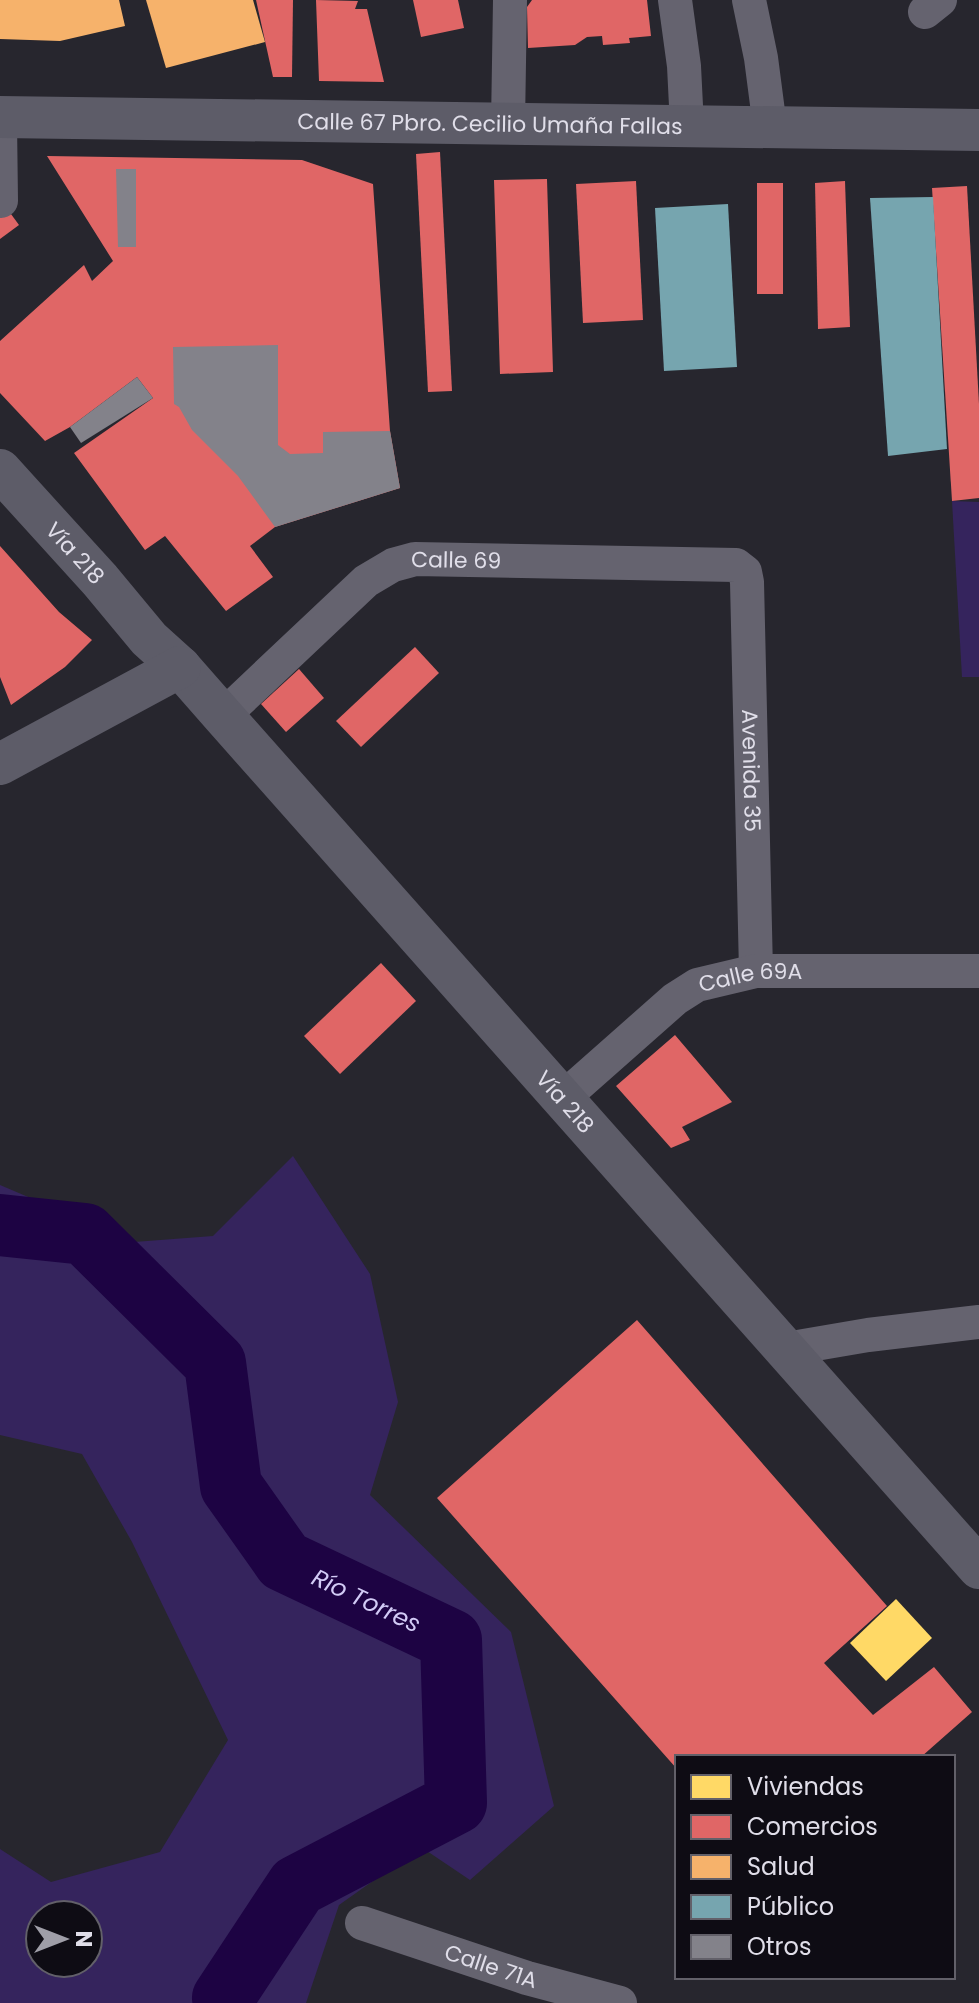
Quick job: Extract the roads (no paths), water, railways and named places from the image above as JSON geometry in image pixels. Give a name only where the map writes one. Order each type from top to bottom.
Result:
[{"type":"main road","name":"Calle 67 Pbro. Cecilio Umaña Fallas","points":[[0,119],[979,130]]},
{"type":"main road","name":"Vía 218","points":[[0,470],[149,639],[180,667],[979,1568]]},
{"type":"main road","name":"Vía 218","points":[[0,502],[72,583],[100,609],[149,639]]},
{"type":"main road","points":[[0,764],[180,667]]},
{"type":"street","points":[[508,124],[510,0]]},
{"type":"street","points":[[675,0],[684,66],[687,126]]},
{"type":"street","points":[[749,0],[770,127]]},
{"type":"street","points":[[0,119],[1,201]]},
{"type":"street","name":"Calle 69","points":[[223,716],[366,581],[393,565],[415,559],[736,565],[745,572]]},
{"type":"street","name":"Avenida 35","points":[[745,572],[756,971]]},
{"type":"street","name":"Calle 69A","points":[[563,1098],[675,999],[697,985],[756,971],[979,971]]},
{"type":"street","points":[[786,1349],[868,1335],[979,1322]]},
{"type":"street","name":"Calle 71A","points":[[362,1923],[527,1978],[620,2003]]},
{"type":"waterway","name":"Río Torres","points":[[0,1225],[85,1234],[215,1363],[231,1486],[284,1561],[451,1640],[456,1803],[297,1886],[223,1998],[224,2003]]}]
